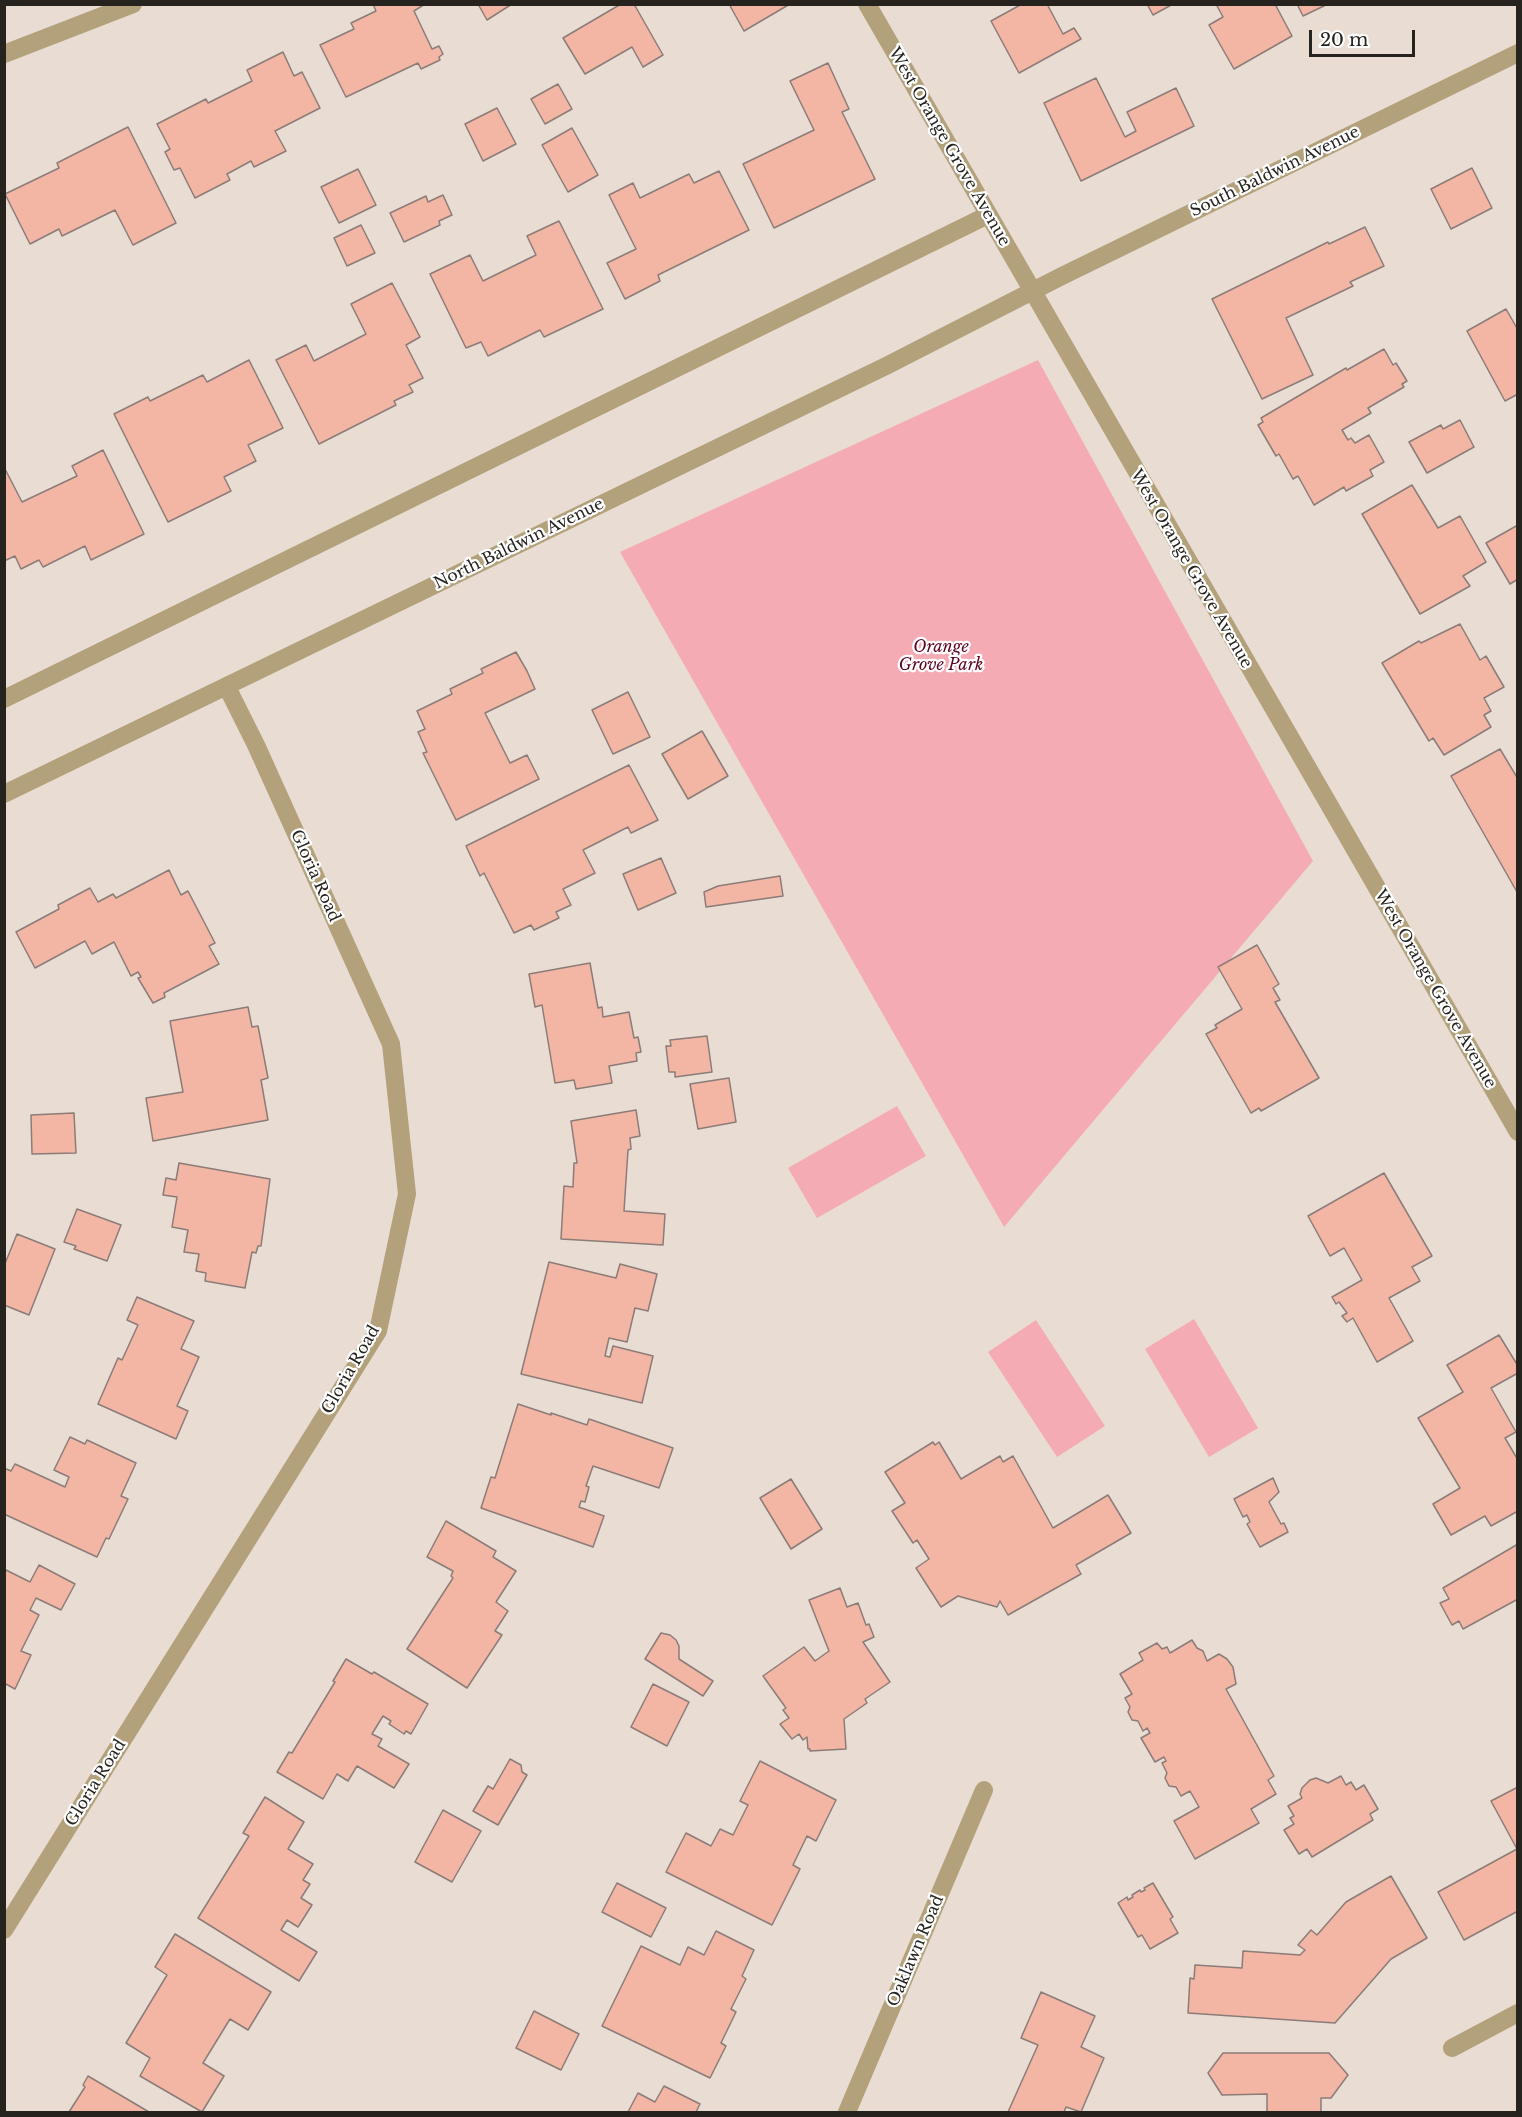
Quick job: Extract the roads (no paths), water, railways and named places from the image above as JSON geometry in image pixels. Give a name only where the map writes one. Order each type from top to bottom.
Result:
[{"type":"street","points":[[4,54],[133,4]]},
{"type":"street","name":"West Orange Grove Avenue","points":[[867,4],[1518,1132]]},
{"type":"street","name":"South Baldwin Avenue","points":[[1032,291],[1518,53]]},
{"type":"street","points":[[4,699],[988,215]]},
{"type":"street","name":"North Baldwin Avenue","points":[[4,794],[886,366],[1032,291]]},
{"type":"street","name":"Gloria Road","points":[[4,1930],[378,1330],[407,1194],[391,1044],[227,687]]},
{"type":"street","name":"Oaklawn Road","points":[[847,2112],[984,1790]]},
{"type":"street","points":[[1452,2048],[1518,2013]]},
{"type":"park label","name":"Orange Grove Park","points":[[941,656]]}]
